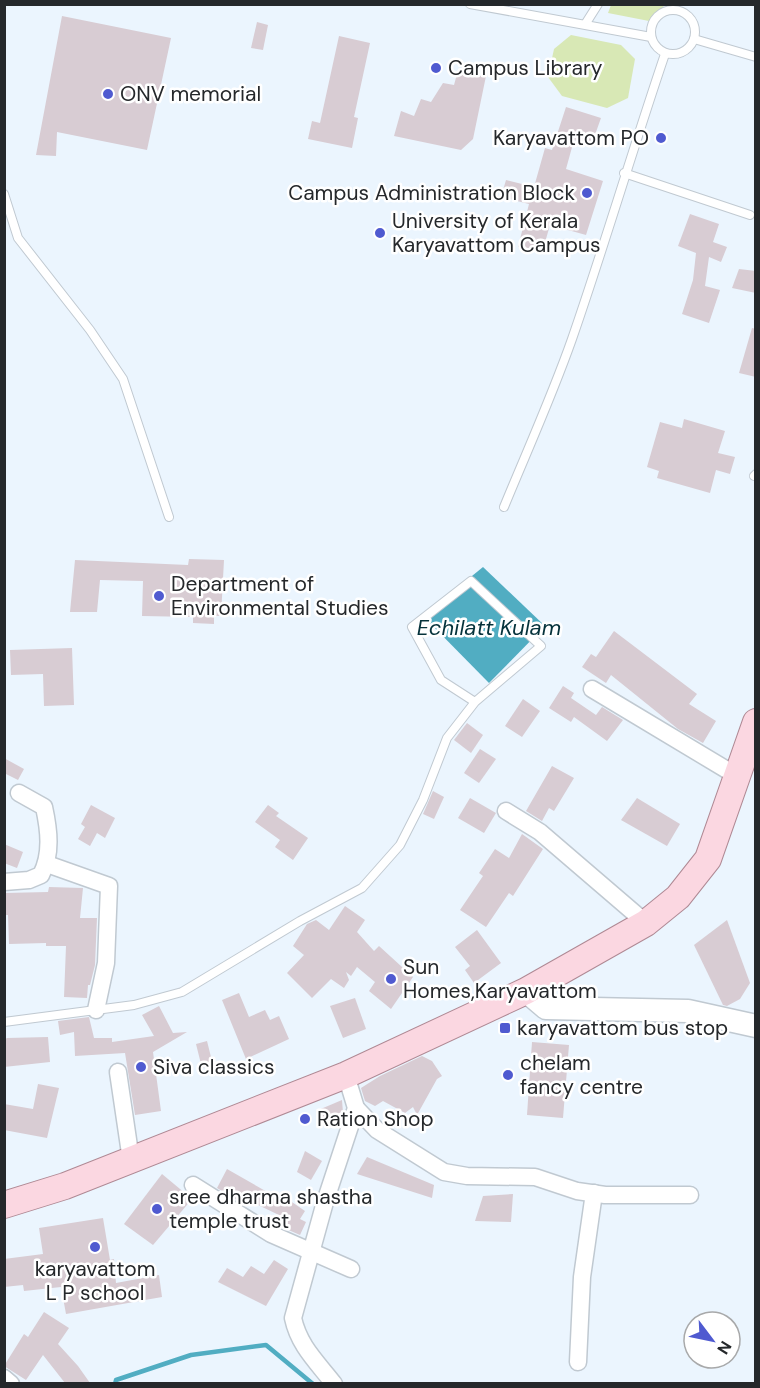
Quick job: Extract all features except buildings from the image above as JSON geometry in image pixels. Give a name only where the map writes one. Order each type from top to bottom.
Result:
[{"type":"main road","points":[[4,1205],[65,1186],[346,1075],[526,991],[646,923],[678,897],[708,859],[756,722]]},
{"type":"main road","points":[[526,991],[546,1008],[688,1011],[756,1026]]},
{"type":"street","points":[[592,689],[737,776]]},
{"type":"street","points":[[4,882],[29,880],[41,875],[47,864],[48,827],[44,807],[19,793]]},
{"type":"street","points":[[506,812],[540,832],[646,923]]},
{"type":"street","points":[[47,864],[109,886],[106,963],[96,1010]]},
{"type":"street","points":[[118,1072],[131,1160]]},
{"type":"street","points":[[346,1075],[356,1108],[377,1130],[444,1172],[467,1176],[535,1177],[594,1193],[690,1195]]},
{"type":"street","points":[[334,1383],[307,1352],[296,1332],[293,1318],[356,1108]]},
{"type":"street","points":[[193,1185],[271,1234],[351,1269]]},
{"type":"street","points":[[578,1362],[582,1277],[594,1193]]},
{"type":"street","points":[[4,1378],[10,1383]]},
{"type":"lane","points":[[471,4],[586,23],[651,37]]},
{"type":"lane","points":[[586,23],[598,4]]},
{"type":"lane","points":[[670,7],[690,18],[694,24],[694,39],[686,51],[665,54],[654,44],[650,30],[657,17],[670,7]]},
{"type":"lane","points":[[694,39],[756,57]]},
{"type":"lane","points":[[504,507],[571,342],[612,221],[624,173],[665,54]]},
{"type":"lane","points":[[624,173],[750,215]]},
{"type":"lane","points":[[4,194],[18,238],[90,330],[123,379],[169,517]]},
{"type":"lane","points":[[4,1022],[134,1005],[182,992],[300,921],[362,888],[400,845],[423,800],[447,738],[474,702],[541,645],[471,581],[412,627],[441,680],[474,702]]},
{"type":"green space","points":[[611,4],[665,5],[649,21],[608,13]]},
{"type":"green space","points":[[571,35],[621,45],[635,59],[628,98],[607,108],[562,96],[548,77],[554,49]]},
{"type":"water","name":"Echilatt Kulam","points":[[483,567],[545,626],[489,683],[423,616]]},
{"type":"waterway","points":[[115,1384],[116,1380],[191,1355],[266,1345],[313,1384]]},
{"type":"place","name":"Campus Library","points":[[436,68]]},
{"type":"place","name":"ONV memorial","points":[[108,94]]},
{"type":"place","name":"Karyavattom PO","points":[[661,138]]},
{"type":"place","name":"Campus Administration Block","points":[[587,193]]},
{"type":"place","name":"University of Kerala Karyavattom Campus","points":[[380,233]]},
{"type":"place","name":"Department of Environmental Studies","points":[[159,596]]},
{"type":"place","name":"Sun Homes,Karyavattom","points":[[391,979]]},
{"type":"place","name":"karyavattom bus stop","points":[[505,1028]]},
{"type":"place","name":"Siva classics","points":[[141,1067]]},
{"type":"place","name":"chelam fancy centre","points":[[508,1075]]},
{"type":"place","name":"Ration Shop","points":[[305,1119]]},
{"type":"place","name":"sree dharma shastha temple trust","points":[[157,1209]]},
{"type":"place","name":"karyavattom L P school","points":[[95,1247]]}]
